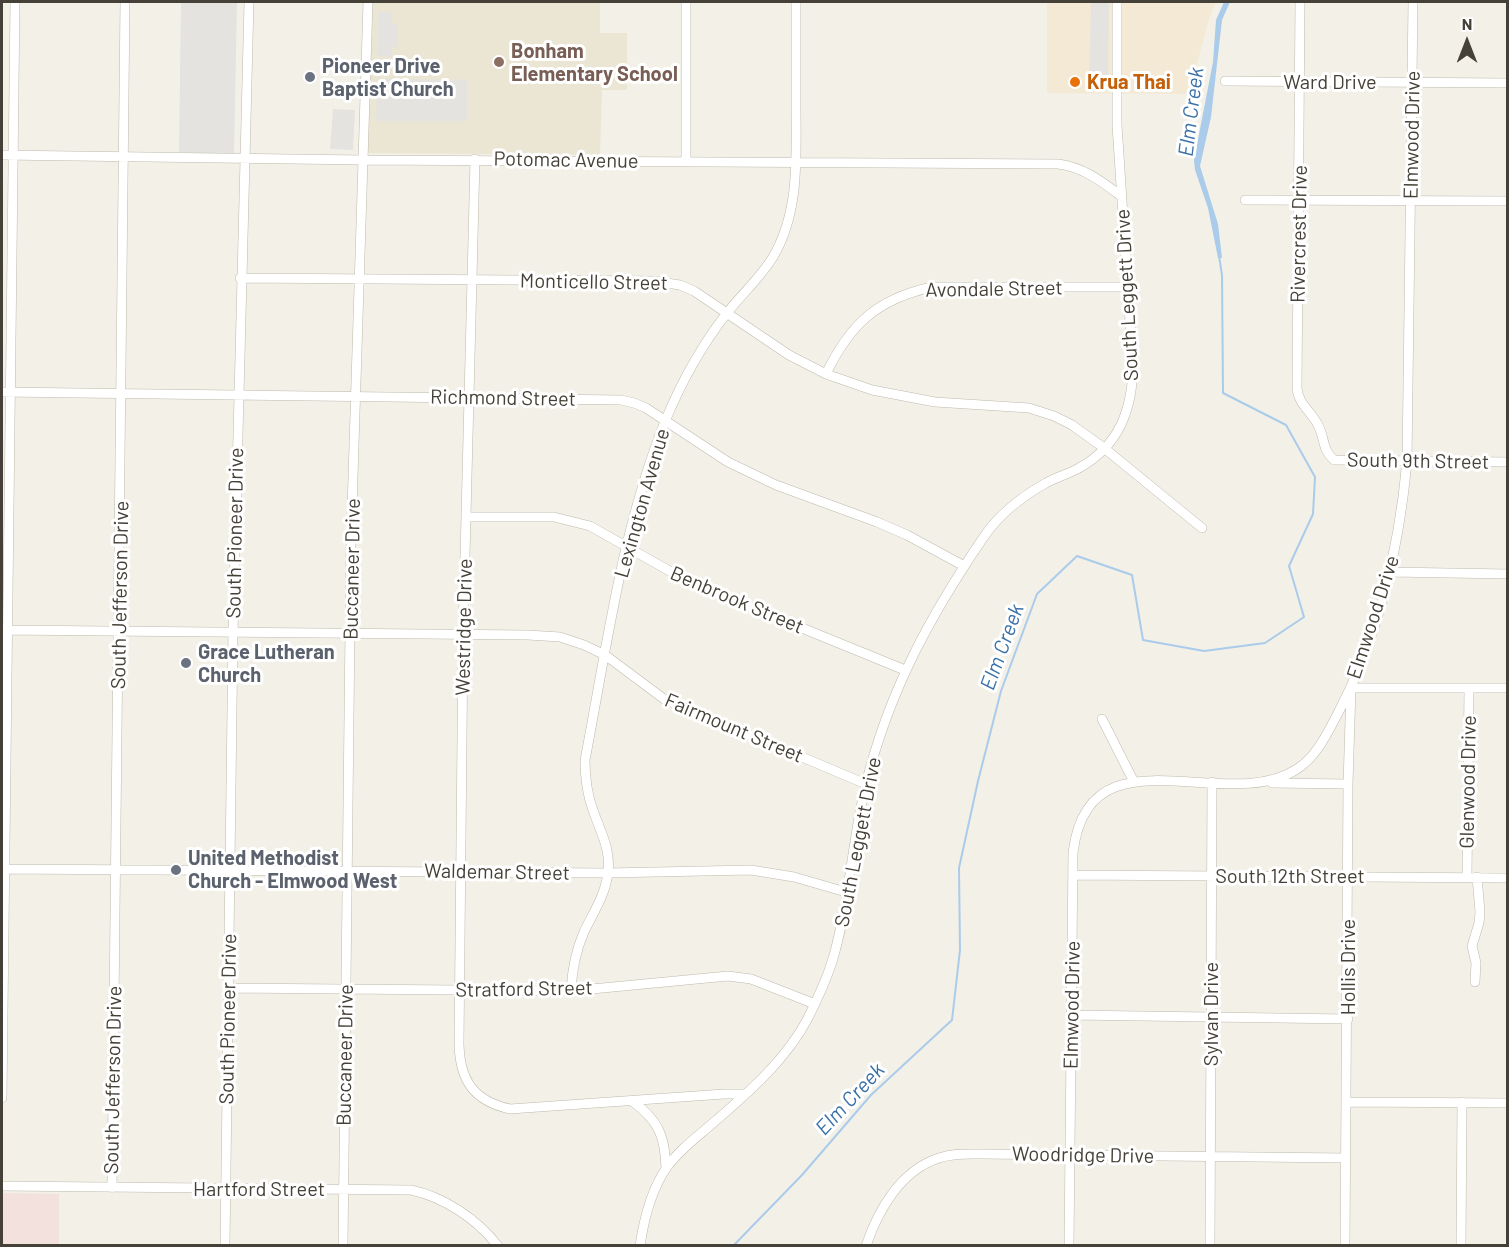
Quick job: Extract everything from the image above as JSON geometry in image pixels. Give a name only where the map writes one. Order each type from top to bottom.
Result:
[{"type":"street","points":[[2,1098],[6,392],[15,2]]},
{"type":"street","name":"South Jefferson Drive","points":[[112,1188],[125,2]]},
{"type":"street","name":"South Pioneer Drive","points":[[225,1245],[237,396],[249,2]]},
{"type":"street","name":"Buccaneer Drive","points":[[343,1245],[350,633],[358,279],[368,2]]},
{"type":"street","points":[[686,2],[686,162]]},
{"type":"street","name":"Lexington Avenue","points":[[572,991],[572,977],[583,936],[601,898],[608,873],[607,845],[593,810],[585,772],[585,760],[627,546],[647,470],[683,379],[726,314],[766,266],[781,240],[792,207],[796,162],[796,2]]},
{"type":"street","name":"South Leggett Drive","points":[[640,1245],[652,1194],[666,1168],[688,1143],[714,1123],[769,1071],[801,1031],[827,979],[834,955],[866,784],[879,738],[905,670],[923,634],[993,523],[1011,506],[1047,482],[1097,457],[1117,434],[1129,407],[1133,367],[1116,84],[1117,2]]},
{"type":"street","name":"Rivercrest Drive","points":[[1300,2],[1297,394],[1320,428],[1326,451],[1330,457]]},
{"type":"street","name":"Elmwood Drive","points":[[1069,1245],[1072,854],[1077,826],[1088,807],[1103,793],[1120,784],[1255,782],[1280,777],[1297,770],[1328,732],[1351,688],[1372,635],[1390,572],[1399,534],[1407,461],[1413,2]]},
{"type":"street","name":"Ward Drive","points":[[1225,81],[1508,83]]},
{"type":"street","name":"Potomac Avenue","points":[[2,155],[363,160],[1058,164],[1074,166],[1121,196]]},
{"type":"street","name":"Westridge Drive","points":[[475,159],[463,634],[460,1058],[462,1070],[475,1092],[493,1105],[510,1109],[632,1101]]},
{"type":"street","points":[[1245,200],[1508,201]]},
{"type":"street","name":"Monticello Street","points":[[240,278],[669,283],[680,285],[694,291],[789,355],[826,374],[872,390],[934,402],[1029,408],[1054,416],[1072,425],[1104,448],[1202,528]]},
{"type":"street","name":"Avondale Street","points":[[826,374],[848,335],[878,307],[912,291],[932,287],[1127,287]]},
{"type":"street","name":"Richmond Street","points":[[6,392],[634,402],[728,462],[776,484],[907,535],[964,566]]},
{"type":"street","name":"South 9th Street","points":[[1330,457],[1340,461],[1508,462]]},
{"type":"street","name":"Benbrook Street","points":[[466,517],[554,517],[590,526],[689,582],[905,670]]},
{"type":"street","points":[[1390,572],[1508,574]]},
{"type":"street","name":"Fairmount Street","points":[[4,630],[560,637],[605,655],[664,699],[866,784]]},
{"type":"street","points":[[1351,688],[1508,688]]},
{"type":"street","name":"Hollis Drive","points":[[1345,1245],[1348,784],[1351,688]]},
{"type":"street","name":"Glenwood Drive","points":[[1469,688],[1472,877],[1479,923],[1472,945],[1476,963],[1475,982]]},
{"type":"street","points":[[1102,719],[1134,782]]},
{"type":"street","name":"Sylvan Drive","points":[[1210,1245],[1212,782]]},
{"type":"street","points":[[1255,782],[1348,784]]},
{"type":"street","name":"Waldemar Street","points":[[3,869],[608,873],[751,870],[794,877],[846,892]]},
{"type":"street","name":"South 12th Street","points":[[1073,875],[1508,878]]},
{"type":"street","name":"Stratford Street","points":[[229,988],[572,991],[728,976],[751,979],[815,1004]]},
{"type":"street","points":[[1072,1015],[1348,1019]]},
{"type":"street","points":[[632,1101],[744,1094]]},
{"type":"street","points":[[632,1101],[657,1125],[665,1146],[666,1168]]},
{"type":"street","points":[[1346,1102],[1508,1103]]},
{"type":"street","points":[[1461,1245],[1462,1102]]},
{"type":"street","name":"Woodridge Drive","points":[[866,1245],[881,1211],[901,1183],[924,1165],[958,1154],[1346,1158]]},
{"type":"street","name":"Hartford Street","points":[[2,1186],[411,1190],[430,1195],[464,1214],[498,1245]]},
{"type":"shaded area","points":[[181,2],[237,2],[234,155],[179,152]]},
{"type":"shaded area","name":"Bonham Elementary School","points":[[373,2],[600,2],[600,33],[627,33],[627,90],[602,90],[600,155],[368,153]]},
{"type":"shaded area","points":[[1047,2],[1216,2],[1209,19],[1189,94],[1047,93]]},
{"type":"shaded area","points":[[1091,2],[1109,2],[1108,91],[1089,90]]},
{"type":"shaded area","points":[[378,12],[392,12],[392,24],[397,24],[397,47],[392,47],[392,57],[377,56]]},
{"type":"shaded area","points":[[377,79],[467,80],[467,121],[376,121]]},
{"type":"shaded area","points":[[333,109],[355,110],[353,150],[330,149]]},
{"type":"shaded area","points":[[2,1193],[59,1194],[59,1245],[2,1245]]},
{"type":"water","points":[[1224,2],[1230,2],[1222,20],[1211,117],[1200,166],[1218,224],[1222,258],[1218,258],[1208,208],[1195,170],[1194,160],[1213,62],[1216,20]]},
{"type":"waterway","name":"Elm Creek","points":[[733,1246],[802,1175],[871,1095],[952,1020],[960,950],[959,868],[1001,691],[1037,594],[1077,556],[1132,575],[1143,640],[1204,651],[1265,643],[1304,617],[1289,566],[1313,514],[1315,477],[1286,425],[1223,393],[1222,275],[1219,256]]},
{"type":"place","name":"Bonham Elementary School","points":[[499,62]]},
{"type":"place","name":"Pioneer Drive Baptist Church","points":[[310,77]]},
{"type":"place","name":"Krua Thai","points":[[1075,82]]},
{"type":"place","name":"Grace Lutheran Church","points":[[186,663]]},
{"type":"place","name":"United Methodist Church - Elmwood West","points":[[176,870]]}]
